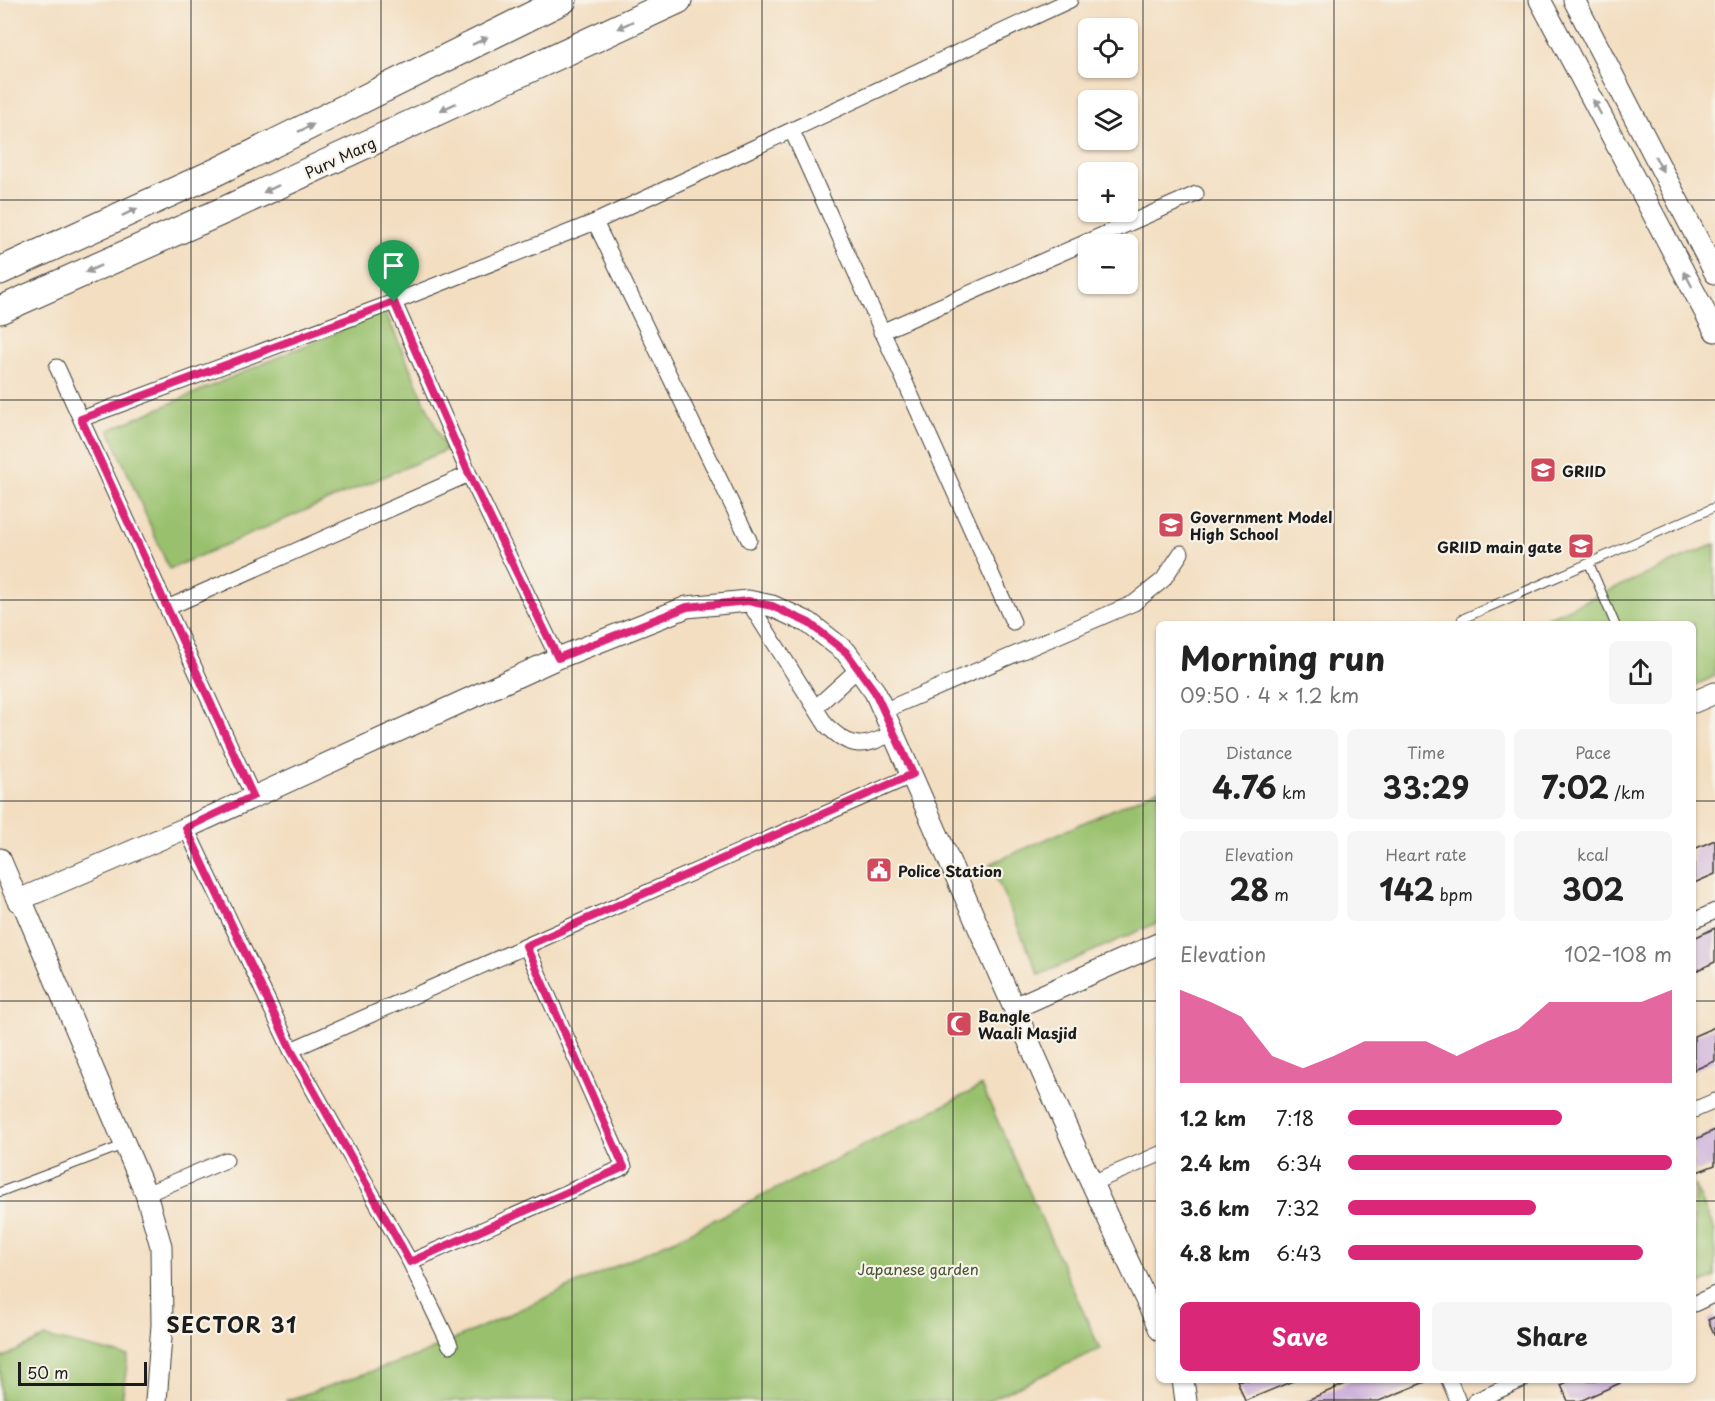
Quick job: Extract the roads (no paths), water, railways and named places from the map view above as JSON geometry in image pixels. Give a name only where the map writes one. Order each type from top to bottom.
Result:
[{"type":"highway","points":[[0,271],[216,172],[563,0]]},
{"type":"highway","name":"Purv Marg","points":[[0,310],[227,209],[678,0]]},
{"type":"street","points":[[81,419],[394,302],[595,222],[1070,0]]},
{"type":"street","points":[[1540,0],[1715,331]]},
{"type":"street","points":[[1574,0],[1715,273]]},
{"type":"street","points":[[792,131],[1013,622]]},
{"type":"street","points":[[881,332],[1196,194]]},
{"type":"street","points":[[595,222],[749,540]]},
{"type":"street","points":[[394,302],[469,474],[558,658]]},
{"type":"street","points":[[57,367],[253,796]]},
{"type":"street","points":[[167,608],[469,474]]},
{"type":"street","points":[[883,711],[1134,603],[1163,580],[1181,554]]},
{"type":"street","points":[[748,601],[826,725],[840,739],[859,746],[872,744],[894,733]]},
{"type":"street","points":[[0,859],[18,901],[186,828],[558,658],[687,607],[748,601],[772,606],[809,623],[846,652],[875,692],[1092,1183],[1156,1321]]},
{"type":"street","points":[[815,708],[858,669]]},
{"type":"street","points":[[1696,701],[1715,693]]},
{"type":"street","points":[[291,1050],[913,774]]},
{"type":"street","points":[[186,828],[291,1050],[410,1262],[450,1345]]},
{"type":"street","points":[[21,899],[146,1194],[160,1246],[162,1325],[156,1401]]},
{"type":"street","points":[[1696,920],[1715,911]]},
{"type":"street","points":[[410,1262],[624,1167],[526,946]]},
{"type":"street","points":[[1014,1008],[1156,946]]},
{"type":"street","points":[[1696,1109],[1715,1101]]},
{"type":"street","points":[[1092,1183],[1156,1156]]},
{"type":"street","points":[[146,1194],[226,1160]]},
{"type":"street","points":[[1696,1303],[1715,1294]]},
{"type":"street","points":[[1183,1383],[1186,1401]]},
{"type":"street","points":[[1450,1383],[1458,1401]]},
{"type":"street","points":[[1475,1401],[1515,1383]]},
{"type":"lane","points":[[1462,618],[1715,507]]},
{"type":"lane","points":[[1589,563],[1614,621]]},
{"type":"lane","points":[[0,1192],[125,1145]]},
{"type":"place","name":"GRIID","points":[[1543,470]]},
{"type":"place","name":"Government Model High School","points":[[1171,525]]},
{"type":"place","name":"GRIID main gate","points":[[1581,546]]},
{"type":"place","name":"Police Station","points":[[879,870]]},
{"type":"place","name":"Bangle Waali Masjid","points":[[959,1024]]},
{"type":"district","name":"SECTOR 31","points":[[232,1324]]},
{"type":"park label","name":"Japanese garden","points":[[918,1268]]}]
